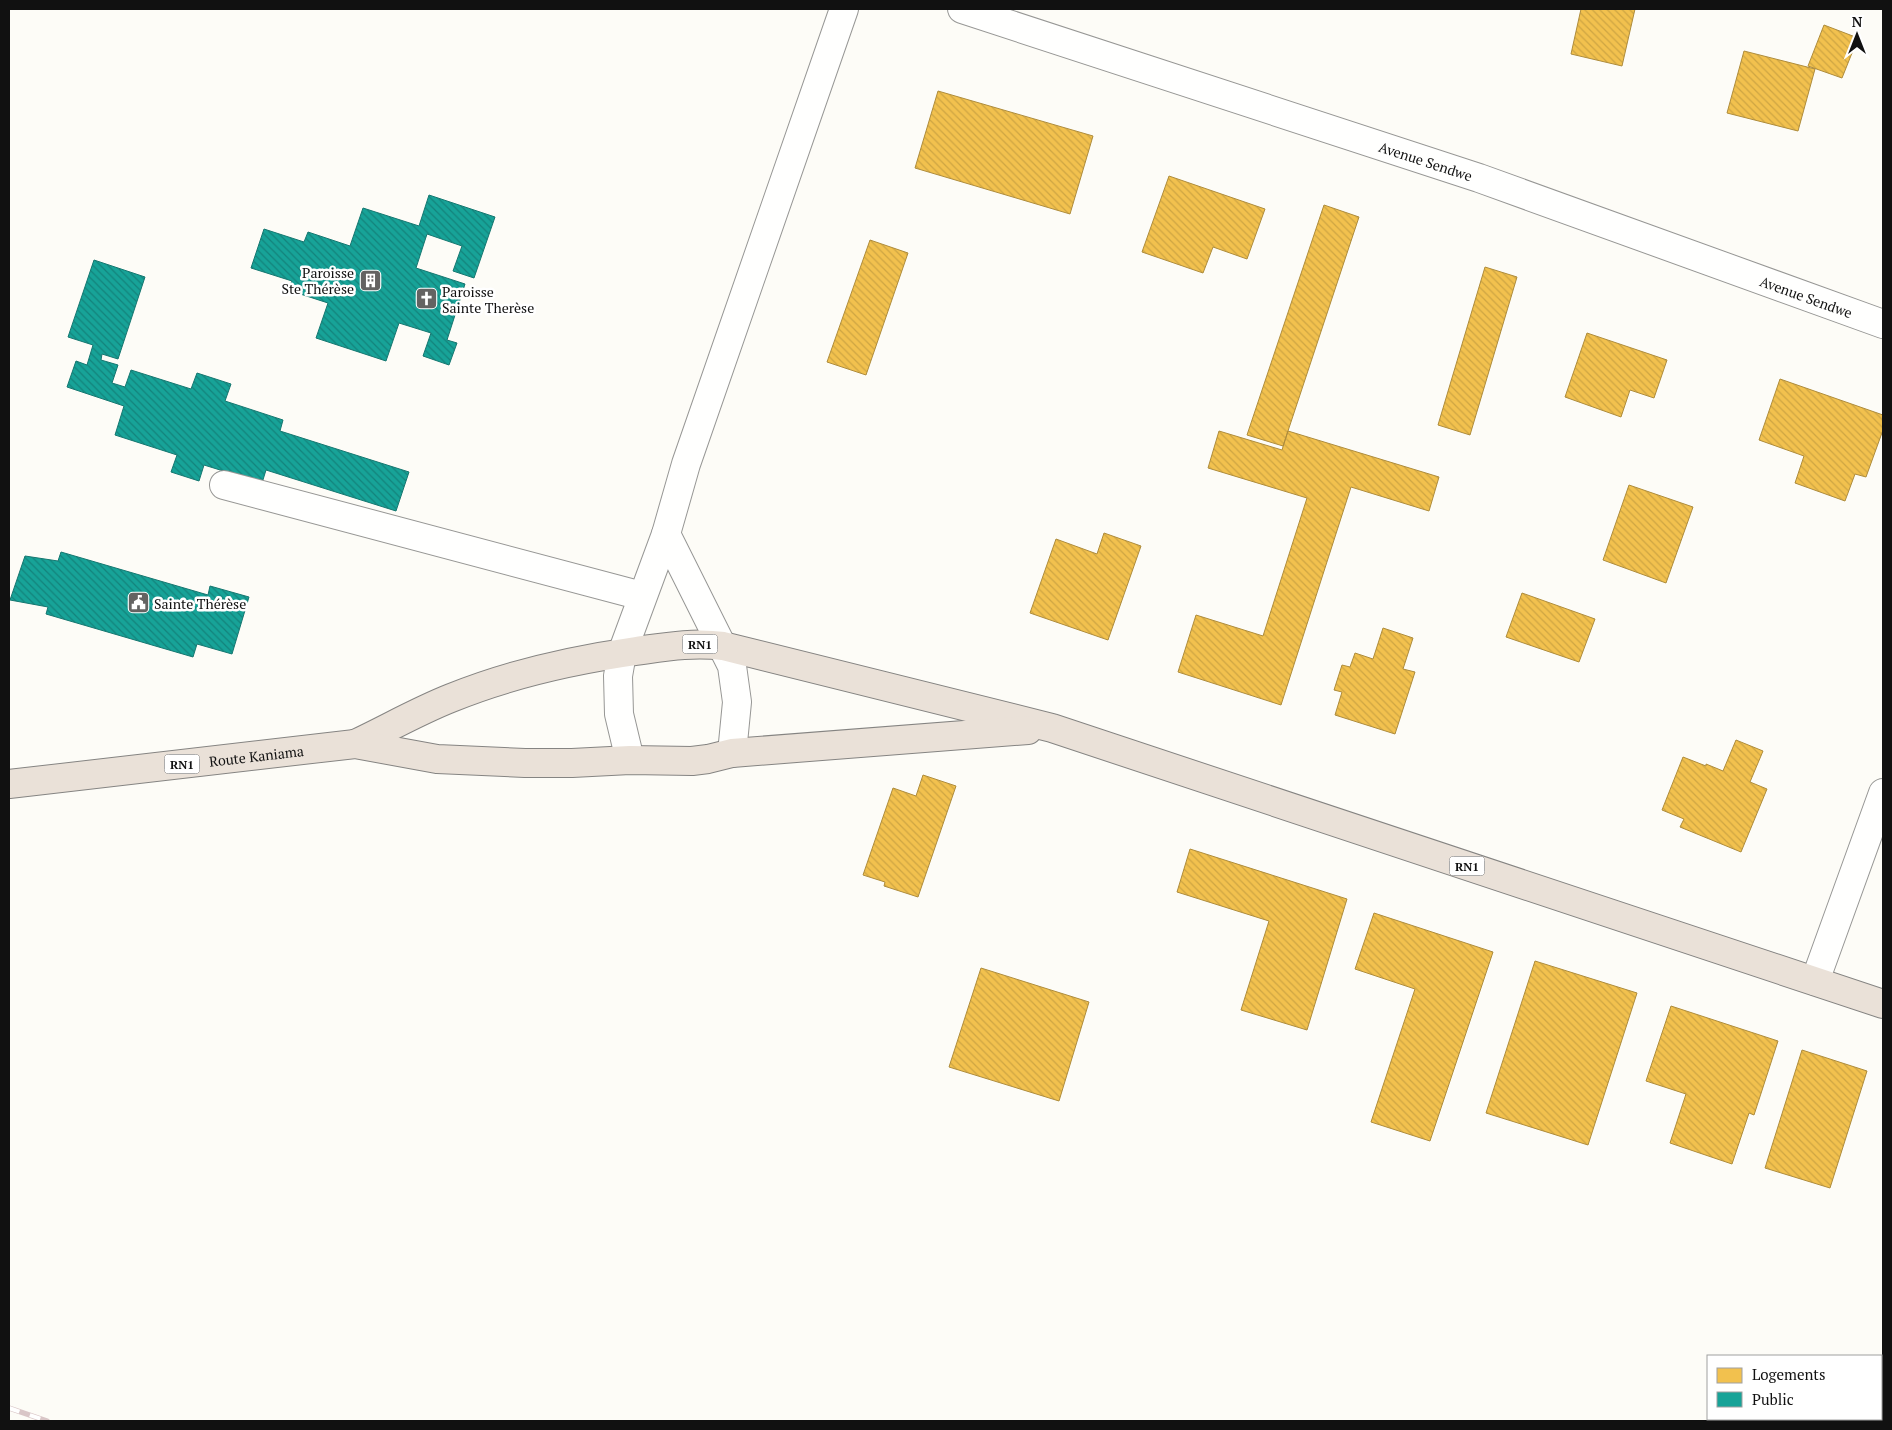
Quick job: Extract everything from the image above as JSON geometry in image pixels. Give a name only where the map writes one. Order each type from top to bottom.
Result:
[{"type":"highway","name":"RN1","points":[[355,744],[451,698],[531,671],[622,653],[686,644],[723,646],[1052,728],[1883,1004]]},
{"type":"highway","name":"RN1","points":[[355,744],[437,759],[572,763],[630,760],[692,761],[732,753],[1052,728]]},
{"type":"highway","name":"Route Kaniama","points":[[9,784],[355,744]]},
{"type":"street","points":[[630,760],[619,714],[618,676],[622,653],[666,534],[690,455],[844,9]]},
{"type":"street","name":"Avenue Sendwe","points":[[962,9],[1479,178],[1883,324]]},
{"type":"street","points":[[224,484],[642,596]]},
{"type":"street","points":[[666,534],[732,666],[736,694],[736,720],[732,753]]},
{"type":"street","points":[[1815,981],[1883,794]]},
{"type":"building: Logements","points":[[1581,9],[1635,9],[1622,66],[1571,54]]},
{"type":"building: Logements","points":[[1824,25],[1858,38],[1842,78],[1808,66]]},
{"type":"building: Logements","points":[[1744,51],[1815,69],[1798,131],[1727,113]]},
{"type":"building: Logements","points":[[938,91],[1093,136],[1070,214],[915,168]]},
{"type":"building: Logements","points":[[1169,176],[1265,209],[1247,259],[1213,247],[1203,273],[1142,252]]},
{"type":"building: Logements","points":[[1324,205],[1359,217],[1283,446],[1247,435]]},
{"type":"building: Logements","points":[[870,240],[908,253],[866,375],[827,362]]},
{"type":"building: Logements","points":[[1485,267],[1517,277],[1470,435],[1438,425]]},
{"type":"building: Logements","points":[[1587,333],[1667,360],[1654,398],[1630,390],[1621,417],[1565,397]]},
{"type":"building: Logements","points":[[1780,379],[1883,415],[1883,430],[1866,477],[1855,474],[1845,501],[1795,483],[1804,456],[1759,440]]},
{"type":"building: Logements","points":[[1219,431],[1282,450],[1288,431],[1439,477],[1429,511],[1351,487],[1281,705],[1178,672],[1196,615],[1263,636],[1307,498],[1208,468]]},
{"type":"building: Logements","points":[[1629,485],[1693,507],[1666,583],[1603,560]]},
{"type":"building: Logements","points":[[1104,533],[1141,546],[1108,640],[1030,613],[1056,539],[1097,554]]},
{"type":"building: Logements","points":[[1522,593],[1595,619],[1579,662],[1506,637]]},
{"type":"building: Logements","points":[[1383,628],[1413,638],[1403,669],[1415,672],[1395,734],[1335,715],[1342,692],[1334,690],[1342,665],[1350,667],[1355,653],[1373,659]]},
{"type":"building: Logements","points":[[1736,740],[1763,751],[1750,782],[1767,789],[1741,852],[1680,827],[1684,819],[1662,810],[1683,757],[1723,771]]},
{"type":"building: Logements","points":[[923,775],[956,786],[918,897],[884,886],[885,882],[863,875],[893,788],[916,796]]},
{"type":"building: Logements","points":[[1190,849],[1347,899],[1307,1030],[1241,1010],[1269,921],[1177,892]]},
{"type":"building: Logements","points":[[1374,913],[1493,952],[1430,1141],[1371,1122],[1415,989],[1355,969]]},
{"type":"building: Logements","points":[[1535,961],[1637,993],[1588,1145],[1486,1113]]},
{"type":"building: Logements","points":[[981,968],[1089,1002],[1059,1101],[949,1067]]},
{"type":"building: Logements","points":[[1671,1006],[1778,1041],[1754,1115],[1749,1113],[1732,1164],[1670,1143],[1686,1094],[1646,1081]]},
{"type":"building: Logements","points":[[1802,1050],[1867,1071],[1830,1188],[1765,1168]]},
{"type":"building: Public","name":"Paroisse Ste Thérèse","points":[[429,195],[495,217],[474,278],[453,271],[462,246],[427,234],[416,268],[465,284],[447,340],[457,343],[449,365],[423,356],[431,333],[399,323],[386,361],[316,338],[328,303],[288,290],[292,281],[251,268],[264,229],[304,242],[308,232],[350,246],[363,208],[419,226]]},
{"type":"building: Public","points":[[94,260],[145,277],[118,359],[102,354],[101,360],[118,365],[112,383],[125,387],[131,370],[191,389],[197,373],[231,384],[225,401],[283,420],[280,431],[409,472],[396,511],[266,470],[262,483],[204,465],[199,481],[171,472],[177,455],[115,435],[124,406],[67,387],[76,361],[87,365],[93,345],[68,337]]},
{"type":"building: Public","name":"Sainte Thérèse","points":[[61,552],[208,595],[210,586],[249,597],[232,654],[197,644],[193,657],[46,614],[48,607],[10,600],[25,556],[58,561]]},
{"type":"railway","points":[[9,1408],[47,1421]]},
{"type":"place","name":"Paroisse Ste Thérèse","points":[[370,280]]},
{"type":"place","name":"Paroisse Sainte Therèse","points":[[426,299]]},
{"type":"place","name":"Sainte Thérèse","points":[[138,603]]}]
